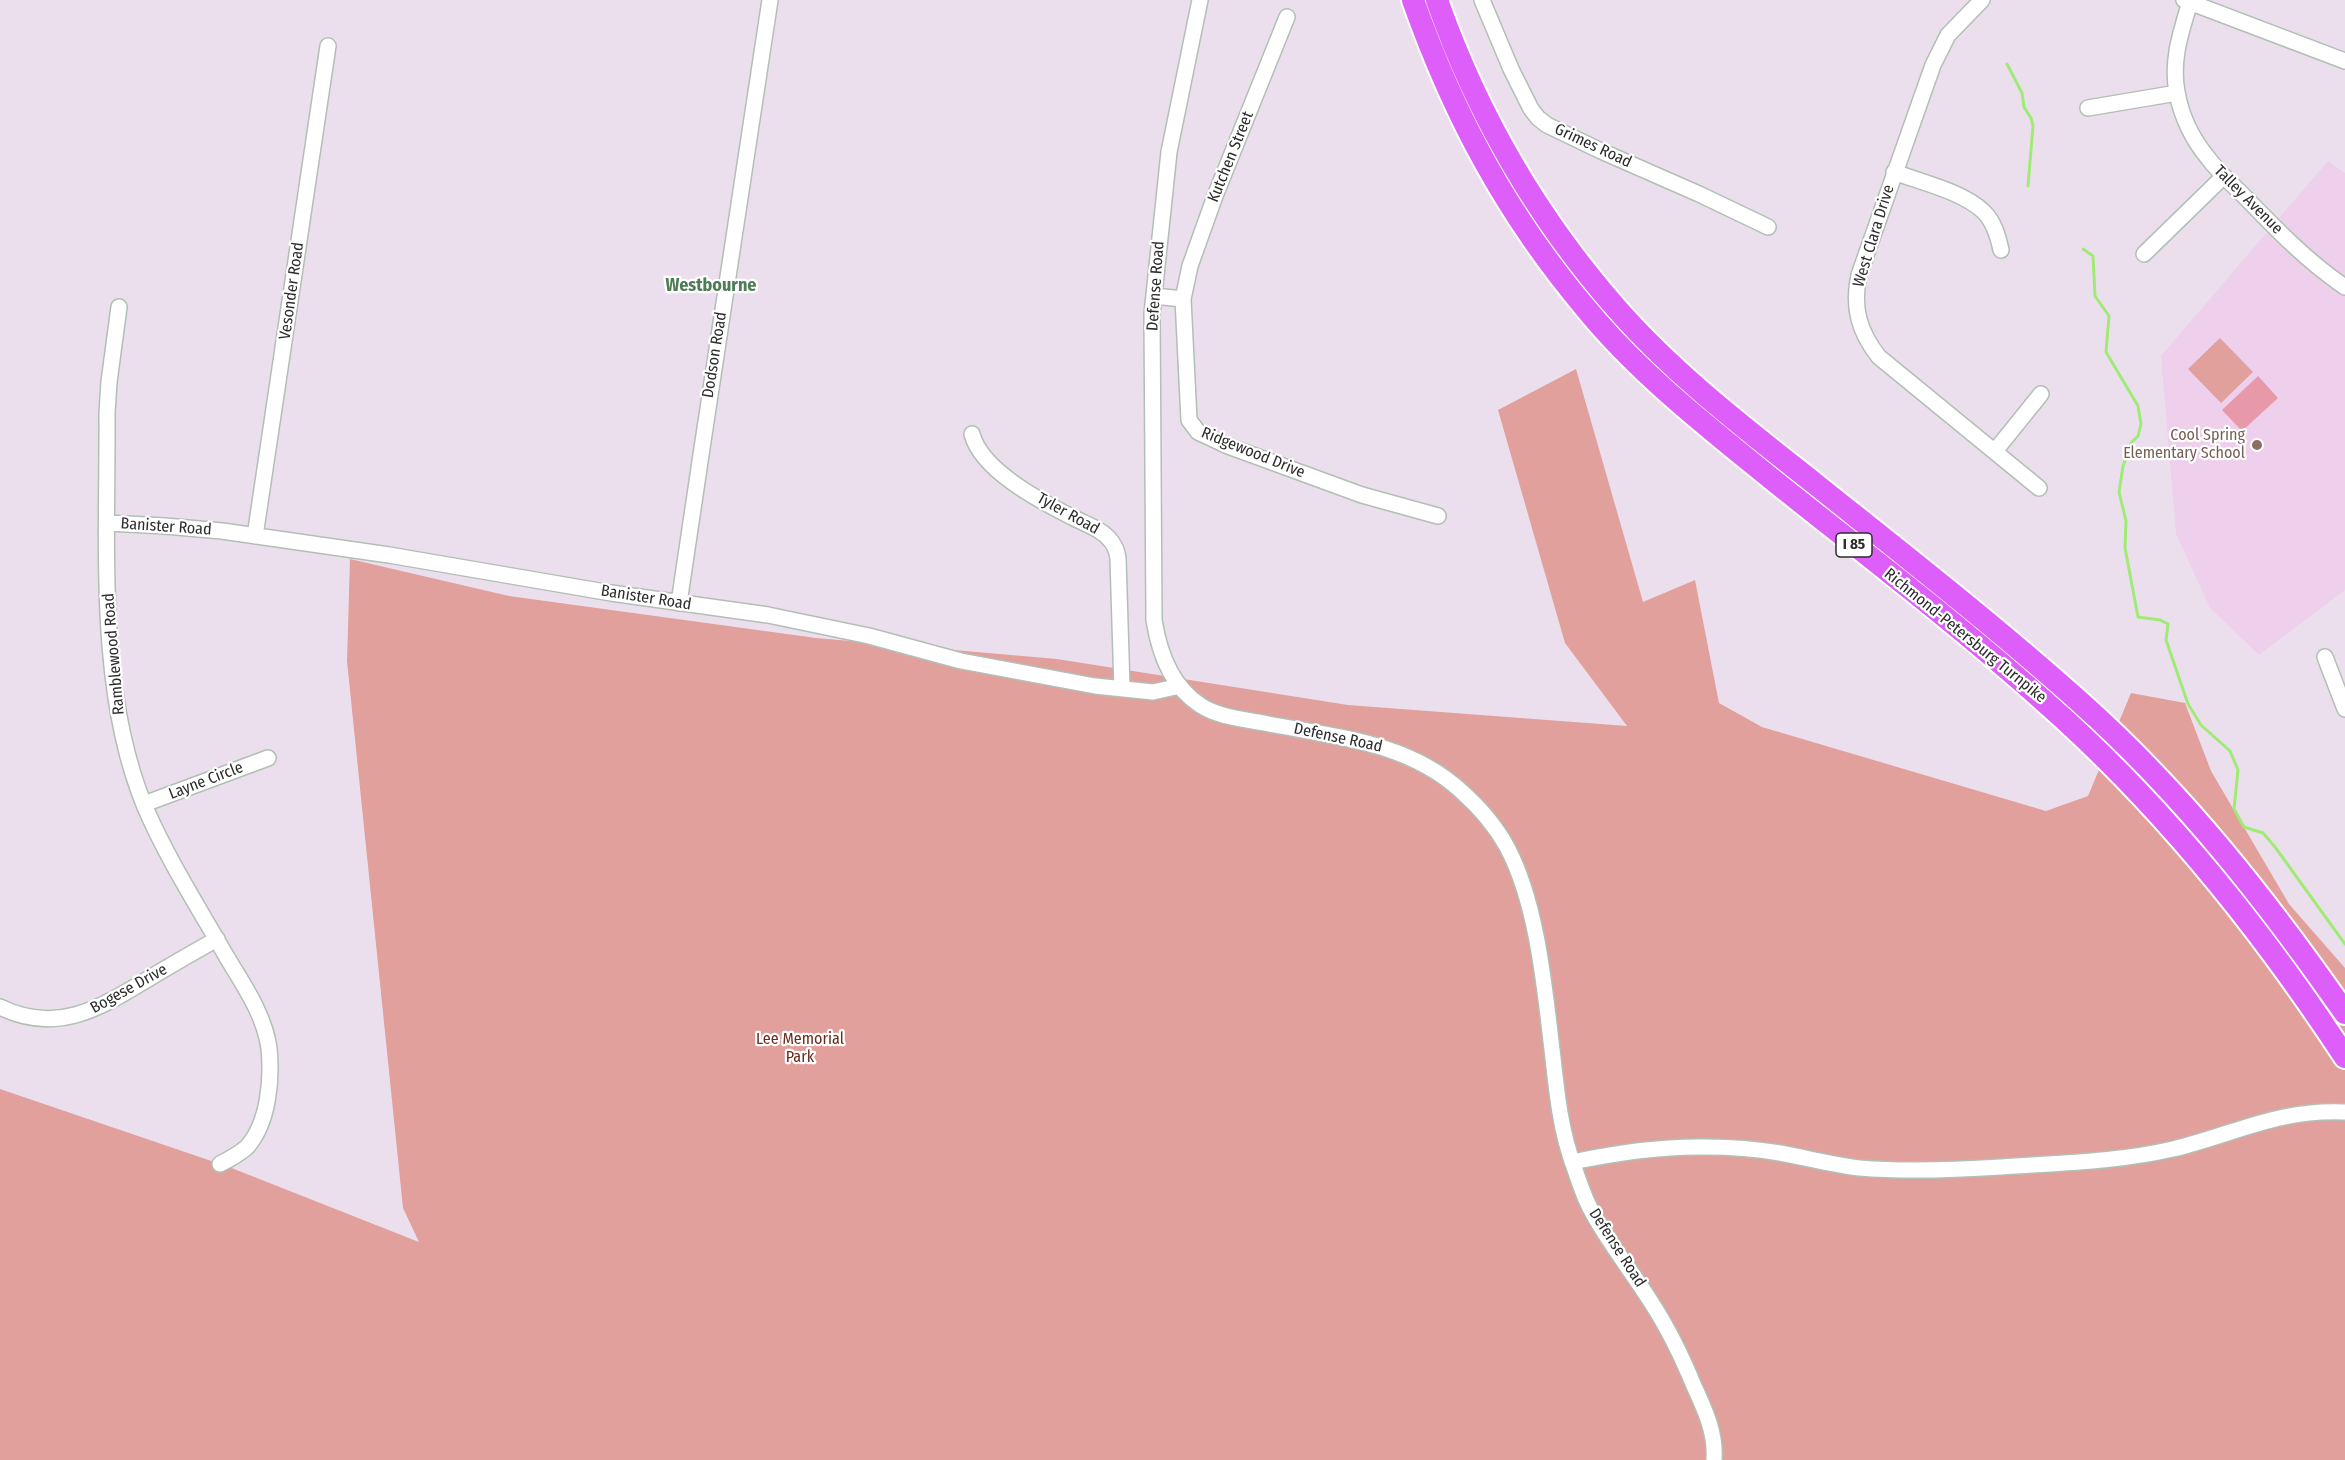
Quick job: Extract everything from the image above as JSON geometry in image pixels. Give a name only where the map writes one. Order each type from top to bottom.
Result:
[{"type":"highway","name":"Richmond-Petersburg Turnpike","points":[[1413,0],[1468,135],[1522,224],[1589,313],[1667,392],[1723,440],[1996,660],[2087,739],[2153,806],[2217,880],[2283,966],[2345,1057]]},
{"type":"highway","name":"Richmond-Petersburg Turnpike","points":[[1437,0],[1464,70],[1506,153],[1560,238],[1619,311],[1690,382],[2024,652],[2140,759],[2240,870],[2345,1013]]},
{"type":"street","name":"Dodson Road","points":[[679,603],[711,376],[770,0]]},
{"type":"street","name":"Defense Road","points":[[1200,0],[1169,152],[1154,296],[1152,450],[1154,620],[1160,651],[1167,668],[1180,686],[1201,706],[1224,715],[1365,742],[1397,752],[1443,776],[1481,810],[1506,845],[1525,895],[1540,960],[1558,1103],[1572,1162],[1593,1214],[1652,1303],[1686,1368],[1706,1411],[1713,1433],[1714,1460]]},
{"type":"street","name":"Grimes Road","points":[[1482,0],[1511,69],[1531,110],[1538,118],[1547,125],[1601,151],[1768,227]]},
{"type":"street","name":"West Clara Drive","points":[[1982,0],[1948,35],[1926,83],[1856,288],[1857,316],[1863,333],[1875,351],[1894,371],[2038,488]]},
{"type":"street","points":[[2187,1],[2345,61]]},
{"type":"street","name":"Talley Avenue","points":[[2187,1],[2175,56],[2177,93],[2188,125],[2199,145],[2224,176],[2310,261],[2345,287]]},
{"type":"street","name":"Kutchen Street","points":[[1183,299],[1190,266],[1208,216],[1287,17]]},
{"type":"street","name":"Vesonder Road","points":[[255,536],[328,46]]},
{"type":"street","points":[[2088,108],[2177,93]]},
{"type":"street","points":[[1894,172],[1947,191],[1983,210],[1994,225],[2001,250]]},
{"type":"street","points":[[2144,254],[2224,176]]},
{"type":"street","points":[[1154,296],[1183,299]]},
{"type":"street","name":"Ridgewood Drive","points":[[1183,299],[1189,417],[1198,432],[1239,450],[1362,495],[1438,516]]},
{"type":"street","name":"Ramblewood Road","points":[[119,307],[107,413],[108,524],[110,636],[113,674],[125,745],[144,804],[175,867],[257,1009],[265,1029],[270,1068],[265,1108],[254,1137],[236,1156],[220,1164]]},
{"type":"street","points":[[1995,451],[2041,394]]},
{"type":"street","name":"Tyler Road","points":[[972,434],[978,451],[986,461],[1037,497],[1104,534],[1116,548],[1122,689]]},
{"type":"street","name":"Banister Road","points":[[108,524],[165,526],[255,536],[768,615],[827,627],[961,661],[1122,689],[1152,692],[1180,686]]},
{"type":"street","points":[[2325,657],[2345,709]]},
{"type":"street","name":"Layne Circle","points":[[144,804],[268,758]]},
{"type":"street","name":"Bogese Drive","points":[[0,1007],[21,1015],[58,1018],[91,1011],[217,939]]},
{"type":"street","points":[[1572,1162],[1651,1148],[1707,1147],[1754,1149],[1861,1168],[1939,1170],[2000,1167],[2146,1154],[2189,1144],[2278,1117],[2319,1111],[2345,1112]]},
{"type":"shaded area","name":"Cool Spring Elementary School","points":[[2328,161],[2345,173],[2345,590],[2259,655],[2210,608],[2176,534],[2161,356]]},
{"type":"shaded area","points":[[2258,376],[2278,398],[2242,431],[2222,410]]},
{"type":"green space","points":[[2220,338],[2253,372],[2221,403],[2188,369]]},
{"type":"green space","name":"Lee Memorial Park","points":[[1576,369],[1643,602],[1695,580],[1719,703],[1762,727],[2046,811],[2088,796],[2131,693],[2185,703],[2211,771],[2289,904],[2345,968],[2345,1460],[0,1460],[0,1089],[229,1167],[419,1242],[403,1208],[347,661],[350,559],[509,596],[816,638],[1057,659],[1348,705],[1627,726],[1565,643],[1498,410]]},
{"type":"waterway","points":[[2007,64],[2022,93],[2024,107],[2033,126],[2028,186]]},
{"type":"waterway","points":[[2083,249],[2093,256],[2095,296],[2109,316],[2106,352],[2138,406],[2141,424],[2138,436],[2131,443],[2123,466],[2119,492],[2126,521],[2125,548],[2138,617],[2160,620],[2168,624],[2166,640],[2188,704],[2201,725],[2230,751],[2238,770],[2234,809],[2244,827],[2263,833],[2345,944]]},
{"type":"place","name":"Cool Spring Elementary School","points":[[2257,445]]},
{"type":"district","name":"Westbourne","points":[[711,286]]}]
